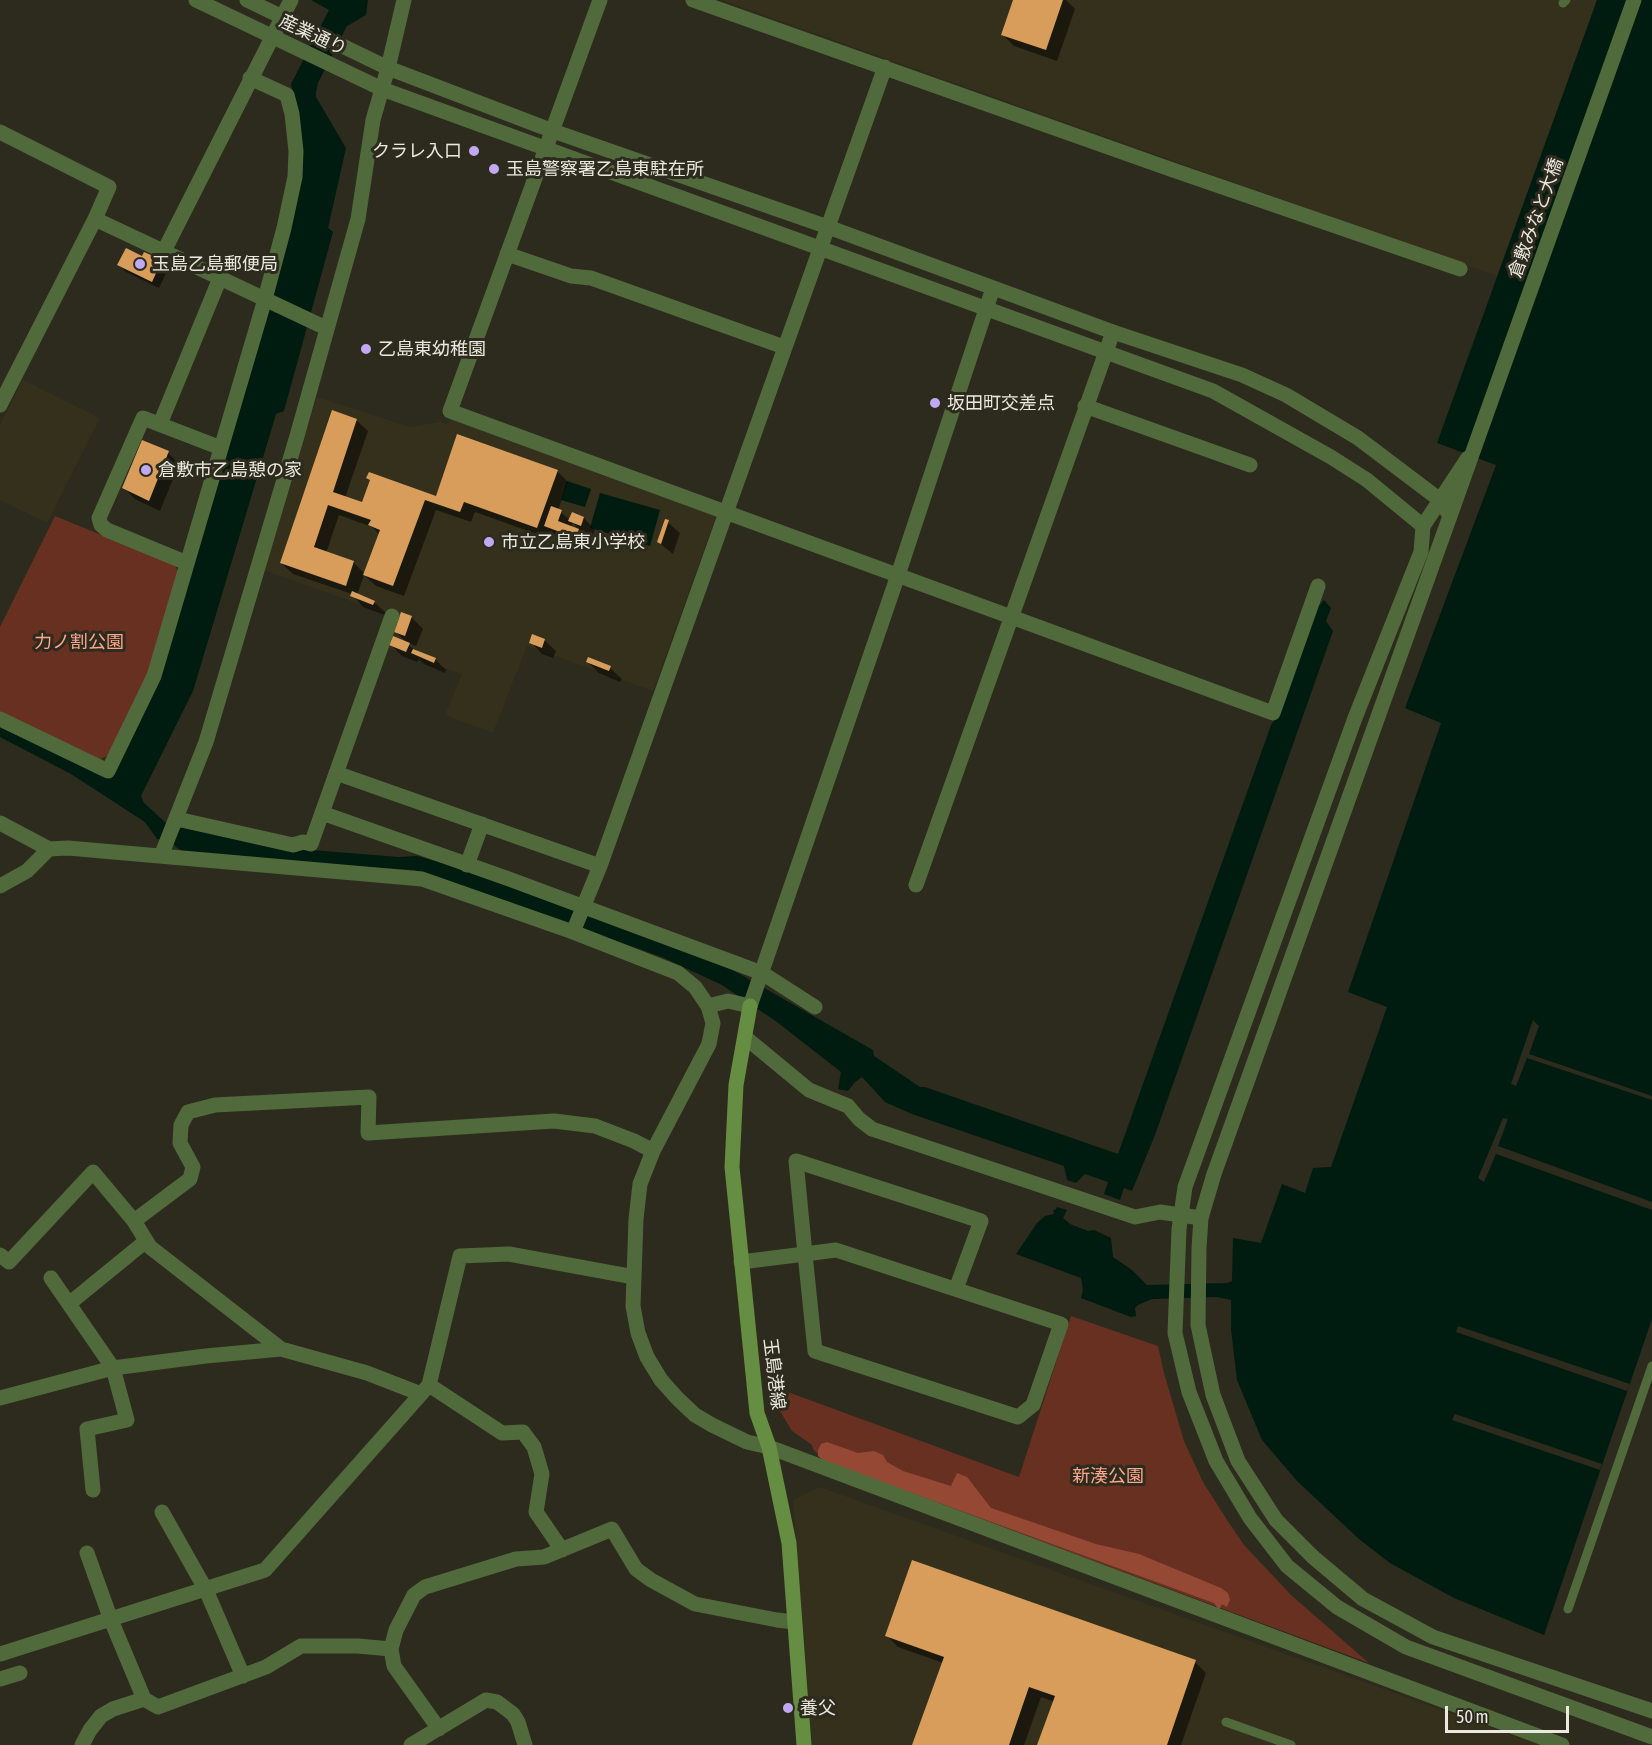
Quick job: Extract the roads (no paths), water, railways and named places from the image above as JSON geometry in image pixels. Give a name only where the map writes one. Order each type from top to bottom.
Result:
[{"type":"main road","name":"玉島港線","points":[[750,1006],[736,1085],[732,1167],[757,1413],[769,1447],[789,1543],[804,1745]]},
{"type":"street","name":"産業通り","points":[[196,0],[382,89],[1213,391],[1299,438],[1367,480],[1423,526]]},
{"type":"street","name":"産業通り","points":[[247,0],[388,68],[553,131],[828,227],[1113,332],[1242,375],[1286,395],[1358,438],[1440,500]]},
{"type":"street","points":[[164,251],[250,78],[284,18],[291,0]]},
{"type":"street","points":[[161,856],[206,742],[297,436],[358,219],[373,120],[404,0]]},
{"type":"street","points":[[600,0],[450,411],[1273,713],[1318,586]]},
{"type":"street","points":[[693,0],[1460,269]]},
{"type":"street","name":"倉敷みなと大橋","points":[[1474,448],[1634,0]]},
{"type":"street","points":[[573,932],[600,866],[885,67]]},
{"type":"street","points":[[0,719],[108,771],[154,676],[265,299],[295,177],[296,151],[292,114],[287,95],[250,78]]},
{"type":"street","points":[[0,132],[109,187],[0,405]]},
{"type":"street","points":[[95,219],[326,328]]},
{"type":"street","points":[[507,254],[571,276],[591,278],[784,347]]},
{"type":"street","points":[[160,424],[220,278]]},
{"type":"street","points":[[708,1006],[728,1001],[750,1006],[898,575],[993,288]]},
{"type":"street","points":[[916,885],[1113,332]]},
{"type":"street","points":[[1085,406],[1250,465]]},
{"type":"street","points":[[187,563],[107,530],[101,525],[99,518],[143,418],[221,448]]},
{"type":"street","points":[[1474,448],[1423,526],[1421,552],[1355,718],[1185,1187],[1179,1229],[1175,1333],[1189,1392],[1216,1461],[1250,1518],[1287,1566],[1336,1607],[1406,1647],[1652,1737]]},
{"type":"street","points":[[1474,448],[1214,1174],[1201,1218],[1198,1325],[1213,1395],[1238,1461],[1276,1520],[1313,1557],[1363,1599],[1433,1636],[1652,1711]]},
{"type":"street","points":[[1440,500],[1450,516]]},
{"type":"street","points":[[302,869],[392,616]]},
{"type":"street","points":[[336,773],[600,866]]},
{"type":"street","points":[[322,813],[762,973],[815,1007]]},
{"type":"street","points":[[177,819],[292,845],[303,842],[311,844]]},
{"type":"street","points":[[0,823],[49,849],[68,848],[422,879],[573,932],[678,973],[695,987],[708,1006],[713,1023],[709,1044],[653,1151],[640,1184],[636,1219],[633,1306],[638,1333],[647,1357],[661,1380],[694,1415],[747,1442],[769,1447],[1562,1745]]},
{"type":"street","points":[[467,865],[482,824]]},
{"type":"street","points":[[0,886],[27,871],[49,849]]},
{"type":"street","points":[[746,1038],[809,1090],[848,1106],[872,1130],[1135,1217],[1160,1212],[1201,1218]]},
{"type":"street","points":[[134,1221],[190,1179],[193,1167],[180,1143],[181,1125],[188,1112],[215,1105],[369,1097],[368,1133],[554,1121],[595,1126],[653,1151]]},
{"type":"street","points":[[741,1262],[805,1254],[836,1250],[956,1290],[1061,1324],[1033,1405],[1018,1417],[815,1351],[805,1254],[796,1161],[981,1221],[956,1290]]},
{"type":"street","points":[[0,1255],[9,1262],[93,1172],[134,1221],[150,1247],[281,1349]]},
{"type":"street","points":[[69,1303],[146,1241]]},
{"type":"street","points":[[0,1654],[265,1570],[425,1389],[460,1256],[509,1254],[634,1277]]},
{"type":"street","points":[[51,1278],[113,1368],[127,1420],[87,1429],[93,1490]]},
{"type":"street","points":[[0,1398],[113,1368],[281,1349],[425,1389],[502,1433],[523,1431],[534,1447],[542,1474],[536,1512],[562,1550]]},
{"type":"street","points":[[162,1512],[206,1590],[243,1676]]},
{"type":"street","points":[[439,1729],[394,1666],[391,1649],[396,1630],[414,1595],[425,1587],[516,1559],[544,1557],[612,1529],[636,1569],[651,1580],[695,1604],[794,1622]]},
{"type":"street","points":[[87,1552],[111,1620],[144,1699],[158,1707],[266,1667],[301,1646],[347,1645],[391,1649]]},
{"type":"street","points":[[0,1679],[20,1673]]},
{"type":"street","points":[[82,1745],[101,1716],[113,1709],[144,1699]]},
{"type":"street","points":[[411,1745],[486,1700],[497,1702],[513,1714],[525,1745]]},
{"type":"lane","points":[[1568,1609],[1652,1365]]},
{"type":"lane","points":[[1226,1722],[1292,1745]]},
{"type":"place","name":"クラレ入口","points":[[474,151]]},
{"type":"place","name":"玉島警察署乙島東駐在所","points":[[494,169]]},
{"type":"place","name":"玉島乙島郵便局","points":[[140,264]]},
{"type":"place","name":"乙島東幼稚園","points":[[366,349]]},
{"type":"place","name":"坂田町交差点","points":[[935,403]]},
{"type":"place","name":"倉敷市乙島憩の家","points":[[146,470]]},
{"type":"place","name":"市立乙島東小学校","points":[[489,542]]},
{"type":"place","name":"養父","points":[[788,1708]]},
{"type":"park label","name":"力ノ割公園","points":[[79,642]]},
{"type":"park label","name":"新湊公園","points":[[1108,1476]]}]
